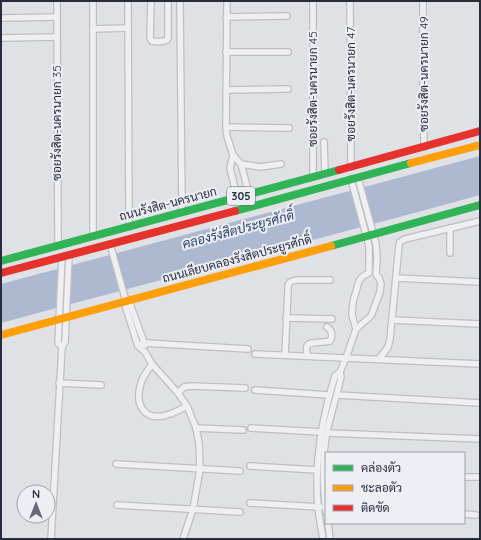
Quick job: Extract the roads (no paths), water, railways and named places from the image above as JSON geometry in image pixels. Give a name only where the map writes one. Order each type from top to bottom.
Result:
[{"type":"main road","name":"ถนนรังสิต-นครนายก","points":[[1,261],[480,131]]},
{"type":"main road","name":"ถนนรังสิต-นครนายก","points":[[1,273],[112,247],[355,182],[480,145]]},
{"type":"main road","name":"ถนนเลียบคลองรังสิตประยูรศักดิ์","points":[[1,335],[125,298],[369,230],[480,205]]},
{"type":"street","name":"ซอยรังสิต-นครนายก 35","points":[[57,1],[58,245]]},
{"type":"street","points":[[93,1],[93,236]]},
{"type":"street","points":[[128,1],[129,227]]},
{"type":"street","points":[[150,1],[150,38],[154,42],[164,41],[168,38],[168,1]]},
{"type":"street","points":[[180,1],[182,212]]},
{"type":"street","points":[[226,1],[227,136],[233,155],[241,164],[249,194]]},
{"type":"street","name":"ซอยรังสิต-นครนายก 45","points":[[313,1],[313,176]]},
{"type":"street","name":"ซอยรังสิต-นครนายก 47","points":[[350,1],[351,167]]},
{"type":"street","name":"ซอยรังสิต-นครนายก 49","points":[[423,1],[424,147]]},
{"type":"street","points":[[226,17],[287,16]]},
{"type":"street","points":[[1,18],[57,17]]},
{"type":"street","points":[[93,29],[128,28]]},
{"type":"street","points":[[1,38],[57,37]]},
{"type":"street","points":[[226,52],[288,52]]},
{"type":"street","points":[[226,90],[288,89]]},
{"type":"street","points":[[226,127],[289,128]]},
{"type":"street","points":[[324,142],[325,174]]},
{"type":"street","points":[[233,155],[230,168],[237,197]]},
{"type":"street","points":[[241,164],[260,167],[281,164]]},
{"type":"street","points":[[323,539],[318,507],[317,470],[329,395],[335,376],[340,372],[346,358],[356,329],[371,316],[380,292],[381,284],[376,274],[377,252],[355,182]]},
{"type":"street","points":[[379,359],[388,347],[390,339],[400,242],[405,239],[480,221]]},
{"type":"street","points":[[450,228],[450,253]]},
{"type":"street","points":[[368,273],[370,252],[369,230]]},
{"type":"street","points":[[112,247],[138,346],[145,352],[152,364],[178,393],[187,406],[196,428],[199,443],[200,469],[193,509],[183,539]]},
{"type":"street","points":[[51,539],[62,347],[58,343],[63,309],[65,259]]},
{"type":"street","points":[[356,329],[352,315],[353,302],[359,281],[368,273],[376,274]]},
{"type":"street","points":[[396,278],[480,282]]},
{"type":"street","points":[[285,355],[288,285],[290,282],[296,280],[330,280]]},
{"type":"street","points":[[125,298],[145,343],[145,352]]},
{"type":"street","points":[[286,318],[332,319]]},
{"type":"street","points":[[392,320],[480,324]]},
{"type":"street","points":[[307,356],[307,346],[309,344],[326,343],[330,341],[332,336],[331,331],[327,326]]},
{"type":"street","points":[[138,346],[145,343],[248,349]]},
{"type":"street","points":[[255,354],[480,364]]},
{"type":"street","points":[[152,364],[141,381],[139,389],[140,406],[142,410],[152,416],[161,416],[187,406]]},
{"type":"street","points":[[325,499],[324,433],[337,395],[341,377],[340,372]]},
{"type":"street","points":[[60,383],[101,385]]},
{"type":"street","points":[[178,393],[184,387],[191,386],[244,388]]},
{"type":"street","points":[[255,390],[329,395]]},
{"type":"street","points":[[337,395],[480,403]]},
{"type":"street","points":[[196,428],[243,430]]},
{"type":"street","points":[[251,428],[480,440]]},
{"type":"street","points":[[116,464],[240,471]]},
{"type":"street","points":[[250,466],[317,470]]},
{"type":"street","points":[[465,477],[479,477]]},
{"type":"street","points":[[250,503],[318,507],[325,509]]},
{"type":"street","points":[[117,505],[240,512]]},
{"type":"street","points":[[465,514],[476,515]]},
{"type":"street","points":[[328,524],[330,539]]},
{"type":"water","name":"คลองรังสิตประยูรศักดิ์","points":[[480,156],[480,195],[1,323],[1,284]]}]
